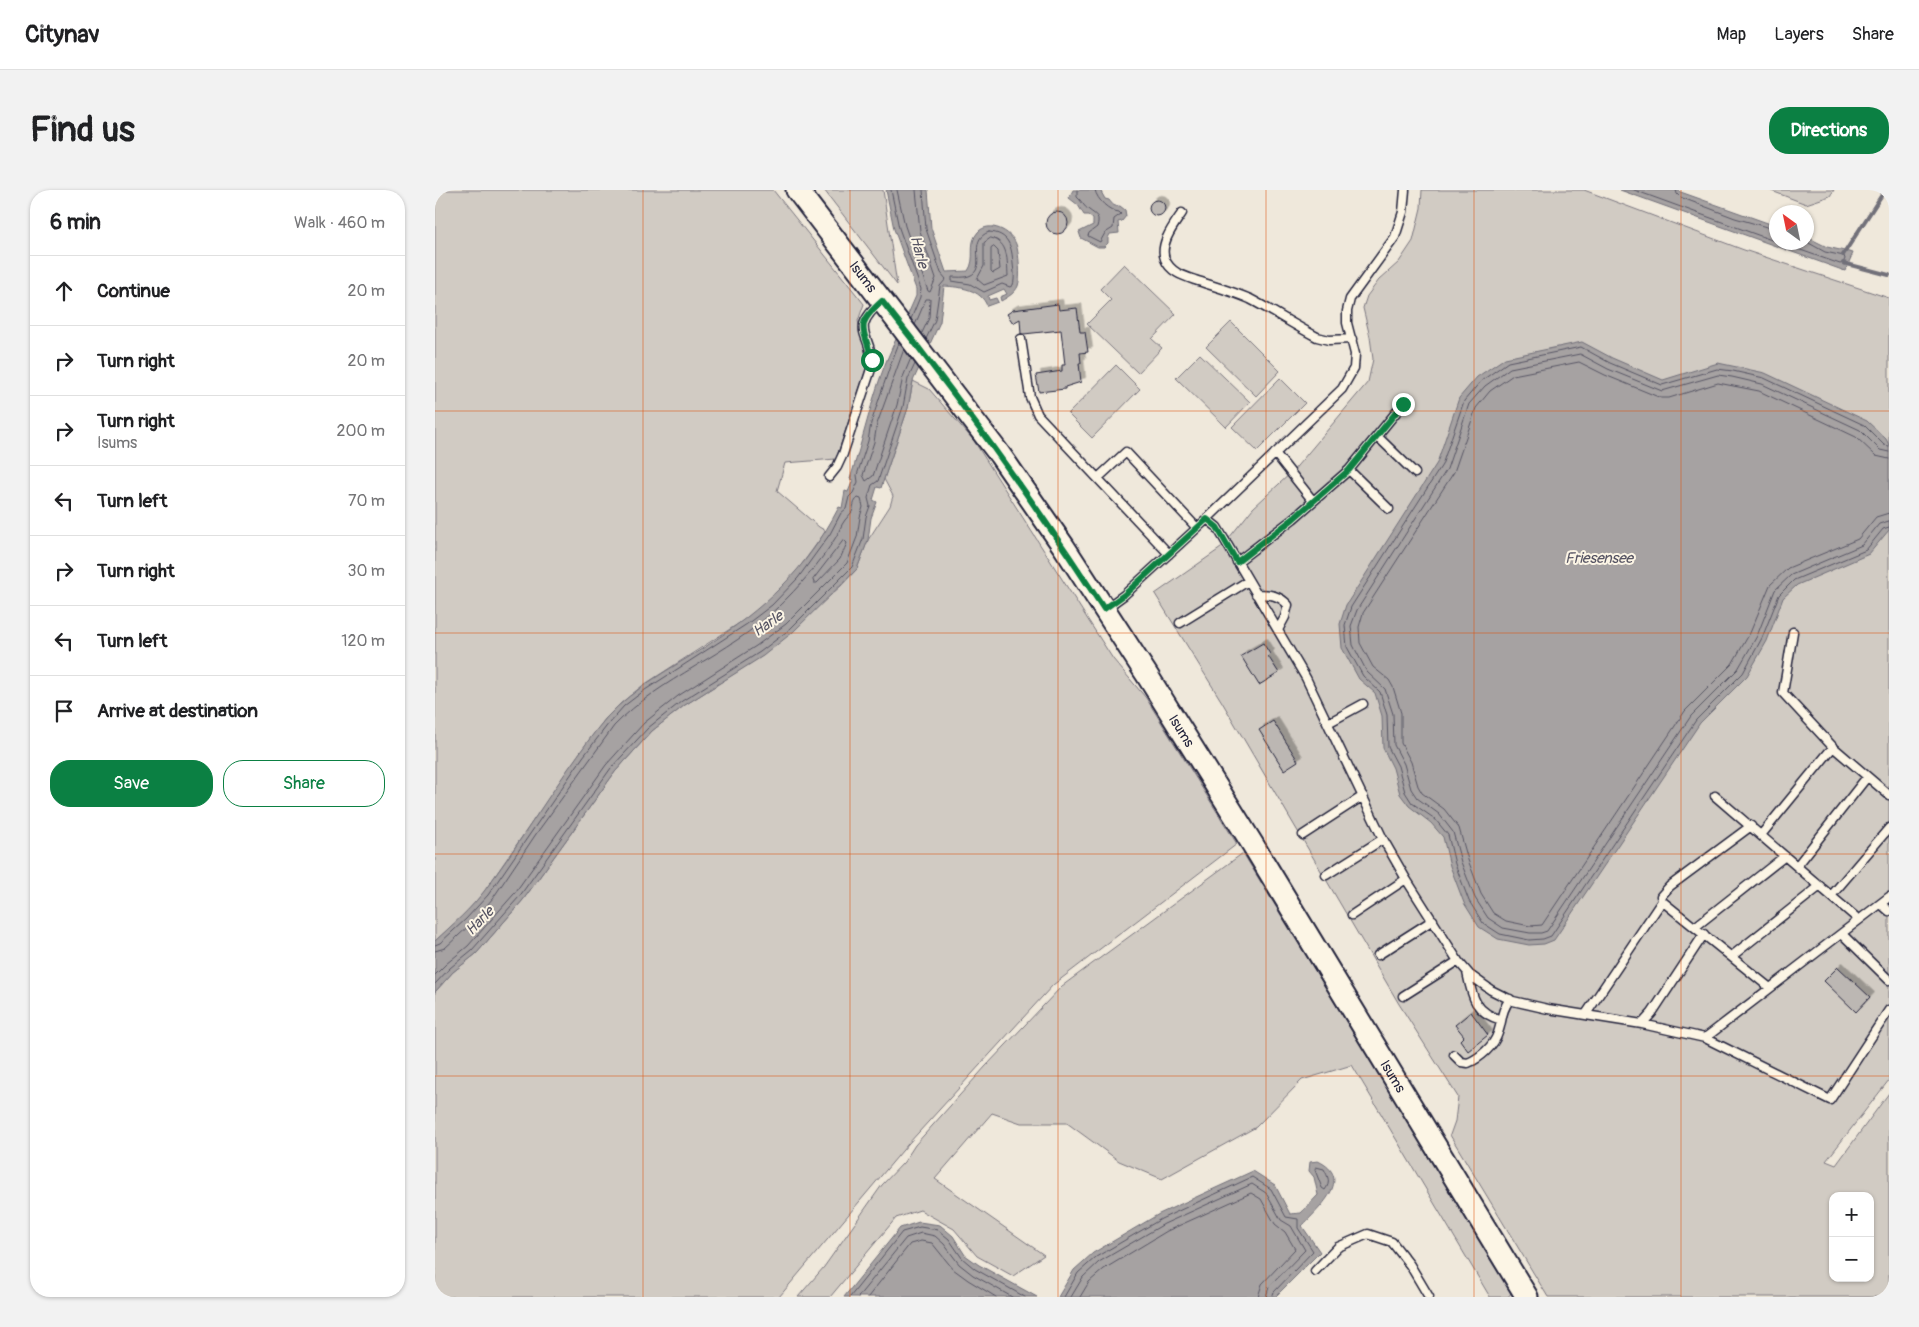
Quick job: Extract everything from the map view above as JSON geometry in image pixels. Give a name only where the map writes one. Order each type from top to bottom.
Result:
[{"type":"main road","name":"Isums","points":[[797,190],[887,306],[1037,506],[1288,902],[1365,1033],[1527,1297]]},
{"type":"lane","points":[[1104,609],[1124,595],[1207,519],[1342,389],[1354,368],[1353,339],[1347,323],[1347,311],[1350,300],[1395,237],[1403,212],[1405,190]]},
{"type":"lane","points":[[1182,214],[1173,226],[1164,248],[1166,261],[1176,272],[1186,278],[1225,289],[1248,299],[1317,337],[1329,340],[1353,339]]},
{"type":"lane","points":[[829,477],[837,467],[843,454],[872,366],[864,335],[863,325],[865,318],[887,306]]},
{"type":"lane","points":[[1021,339],[1033,406],[1038,415],[1169,554]]},
{"type":"lane","points":[[1237,562],[1313,502],[1349,470],[1403,404]]},
{"type":"lane","points":[[1377,437],[1415,472]]},
{"type":"lane","points":[[1099,478],[1126,452],[1197,528]]},
{"type":"lane","points":[[1275,453],[1313,502]]},
{"type":"lane","points":[[1349,470],[1389,509]]},
{"type":"lane","points":[[1207,519],[1217,527],[1306,678],[1383,839],[1406,880],[1458,961],[1467,972],[1491,990],[1510,999],[1548,1009],[1642,1024],[1705,1038],[1830,1100],[1889,1010]]},
{"type":"lane","points":[[1180,623],[1248,581]]},
{"type":"lane","points":[[1256,594],[1270,594],[1282,598],[1288,605],[1285,617],[1278,630]]},
{"type":"lane","points":[[1793,632],[1783,693],[1833,747],[1889,795]]},
{"type":"lane","points":[[1328,724],[1363,704]]},
{"type":"lane","points":[[1761,835],[1833,747]]},
{"type":"lane","points":[[1797,866],[1867,777]]},
{"type":"lane","points":[[1303,835],[1363,796]]},
{"type":"lane","points":[[1715,796],[1859,920]]},
{"type":"lane","points":[[1586,1014],[1662,901],[1661,896],[1670,886],[1751,826]]},
{"type":"lane","points":[[1831,896],[1889,828]]},
{"type":"lane","points":[[1326,875],[1383,839]]},
{"type":"lane","points":[[1695,927],[1785,856]]},
{"type":"lane","points":[[1352,916],[1406,880]]},
{"type":"lane","points":[[1732,956],[1821,886]]},
{"type":"lane","points":[[1705,1038],[1889,897]]},
{"type":"lane","points":[[1662,901],[1770,988]]},
{"type":"lane","points":[[1881,904],[1889,911]]},
{"type":"lane","points":[[1379,956],[1433,920]]},
{"type":"lane","points":[[1642,1024],[1652,1013],[1704,934]]},
{"type":"lane","points":[[1842,934],[1889,980]]},
{"type":"lane","points":[[1403,996],[1458,961]]},
{"type":"lane","points":[[1467,972],[1473,997],[1478,1006],[1485,1014],[1501,1020]]},
{"type":"lane","points":[[1454,1055],[1461,1062],[1468,1064],[1475,1060],[1493,1042],[1501,1020],[1501,1012],[1510,999]]},
{"type":"lane","points":[[1315,1271],[1338,1247],[1368,1234],[1392,1242],[1410,1265],[1429,1297]]},
{"type":"shaded area","points":[[435,190],[773,190],[864,304],[858,321],[865,349],[866,369],[836,459],[785,463],[777,491],[826,531],[794,575],[768,601],[744,620],[642,686],[605,719],[484,892],[463,916],[435,941]]},
{"type":"shaded area","points":[[824,190],[883,190],[897,285]]},
{"type":"shaded area","points":[[1422,190],[1584,190],[1744,250],[1889,298],[1889,1080],[1826,1161],[1836,1165],[1889,1093],[1889,1297],[1548,1297],[1450,1135],[1455,1121],[1458,1097],[1399,1004],[1222,702],[1155,594],[1221,548],[1253,508],[1292,472],[1368,382],[1373,359],[1363,308],[1367,296],[1379,280],[1399,262],[1413,241],[1421,208]]},
{"type":"shaded area","points":[[1769,190],[1834,190],[1830,196],[1806,204]]},
{"type":"shaded area","points":[[1124,264],[1176,314],[1152,339],[1162,348],[1138,373],[1087,324],[1111,300],[1100,289]]},
{"type":"shaded area","points":[[1231,322],[1280,371],[1256,396],[1206,347]]},
{"type":"shaded area","points":[[1200,354],[1250,402],[1226,427],[1176,378]]},
{"type":"shaded area","points":[[1116,365],[1140,389],[1092,438],[1068,414]]},
{"type":"shaded area","points":[[1280,378],[1305,403],[1257,451],[1232,427]]},
{"type":"shaded area","points":[[913,381],[929,389],[974,441],[1113,659],[1146,698],[1237,844],[1053,985],[908,1144],[779,1297],[435,1297],[435,992],[453,972],[476,954],[523,900],[615,772],[652,731],[685,705],[762,656],[841,586],[857,569],[868,540],[890,506],[893,496],[884,479],[908,408]]},
{"type":"shaded area","points":[[1243,853],[1512,1292],[1508,1297],[1490,1297],[1352,1065],[1302,1080],[1256,1127],[1162,1179],[1119,1161],[1067,1123],[1021,1123],[992,1113],[935,1179],[1044,1255],[1013,1276],[977,1256],[954,1229],[920,1210],[896,1218],[830,1297],[798,1297],[824,1267],[882,1185],[904,1162],[915,1145],[1062,986]]},
{"type":"water","name":"Harle","points":[[886,190],[928,190],[931,228],[946,272],[968,271],[972,261],[973,241],[978,232],[988,227],[1005,231],[1016,244],[1018,253],[1019,282],[1017,288],[1011,295],[1001,301],[1000,297],[1007,294],[1004,289],[988,296],[989,300],[996,298],[998,302],[987,306],[984,300],[975,292],[963,288],[944,286],[940,322],[913,381],[908,408],[881,488],[877,487],[873,500],[877,502],[871,518],[868,540],[857,569],[793,632],[763,656],[685,705],[652,731],[615,772],[523,900],[476,954],[453,972],[435,992],[435,941],[480,897],[587,742],[607,717],[641,687],[705,647],[765,602],[798,569],[826,530],[839,507],[842,508],[845,491],[848,492],[853,480],[850,479],[881,376],[916,296],[916,289],[894,229]]},
{"type":"water","points":[[1073,190],[1100,190],[1105,199],[1125,210],[1126,216],[1122,221],[1118,222],[1119,233],[1110,234],[1108,243],[1104,247],[1098,247],[1081,238],[1079,232],[1093,225],[1093,219],[1088,215],[1084,215],[1078,205],[1069,198]]},
{"type":"water","points":[[1620,190],[1675,190],[1769,224],[1769,244]]},
{"type":"water","points":[[1814,240],[1827,247],[1853,253],[1845,271],[1787,250],[1814,250]]},
{"type":"water","name":"Friesensee","points":[[1582,342],[1612,358],[1663,380],[1718,363],[1765,373],[1867,421],[1886,439],[1889,445],[1889,530],[1869,554],[1797,585],[1783,598],[1767,641],[1747,676],[1700,723],[1554,940],[1544,944],[1529,945],[1498,939],[1479,927],[1464,903],[1450,866],[1443,837],[1431,823],[1409,806],[1400,794],[1393,768],[1383,748],[1382,716],[1375,693],[1359,679],[1342,648],[1340,624],[1346,605],[1437,463],[1459,398],[1477,377],[1505,358]]},
{"type":"water","points":[[1318,1161],[1329,1168],[1333,1176],[1333,1185],[1330,1194],[1324,1202],[1302,1226],[1320,1252],[1275,1297],[1058,1297],[1074,1270],[1093,1253],[1159,1214],[1253,1171],[1275,1185],[1290,1214],[1301,1213],[1318,1195],[1314,1177],[1309,1171],[1310,1162]]},
{"type":"water","points":[[919,1222],[940,1225],[953,1236],[965,1255],[979,1265],[1037,1297],[844,1297],[900,1228]]},
{"type":"building","points":[[1157,200],[1165,208],[1157,216],[1149,208]]},
{"type":"building","points":[[1057,212],[1065,215],[1068,223],[1065,231],[1057,234],[1049,231],[1046,223],[1049,215]]},
{"type":"building","points":[[1058,304],[1059,310],[1077,308],[1080,332],[1085,332],[1088,352],[1080,353],[1081,382],[1065,387],[1065,389],[1039,392],[1036,375],[1062,371],[1062,365],[1065,365],[1061,330],[1021,334],[1020,319],[1013,323],[1007,314],[1013,310]]},
{"type":"building","points":[[1263,643],[1270,654],[1268,656],[1279,673],[1259,685],[1241,656]]},
{"type":"building","points":[[1273,721],[1298,761],[1284,770],[1259,730]]},
{"type":"building","points":[[1838,967],[1870,997],[1856,1012],[1824,981]]},
{"type":"building","points":[[1471,1012],[1488,1035],[1468,1051],[1460,1040],[1464,1036],[1455,1025]]},
{"type":"waterway","points":[[1843,255],[1885,190]]},
{"type":"waterway","points":[[1843,263],[1889,275]]},
{"type":"route","points":[[872,360],[864,335],[863,325],[869,312],[882,301],[1037,506],[1104,609],[1124,595],[1207,519],[1217,527],[1237,562],[1293,519],[1349,470],[1403,404]]}]
